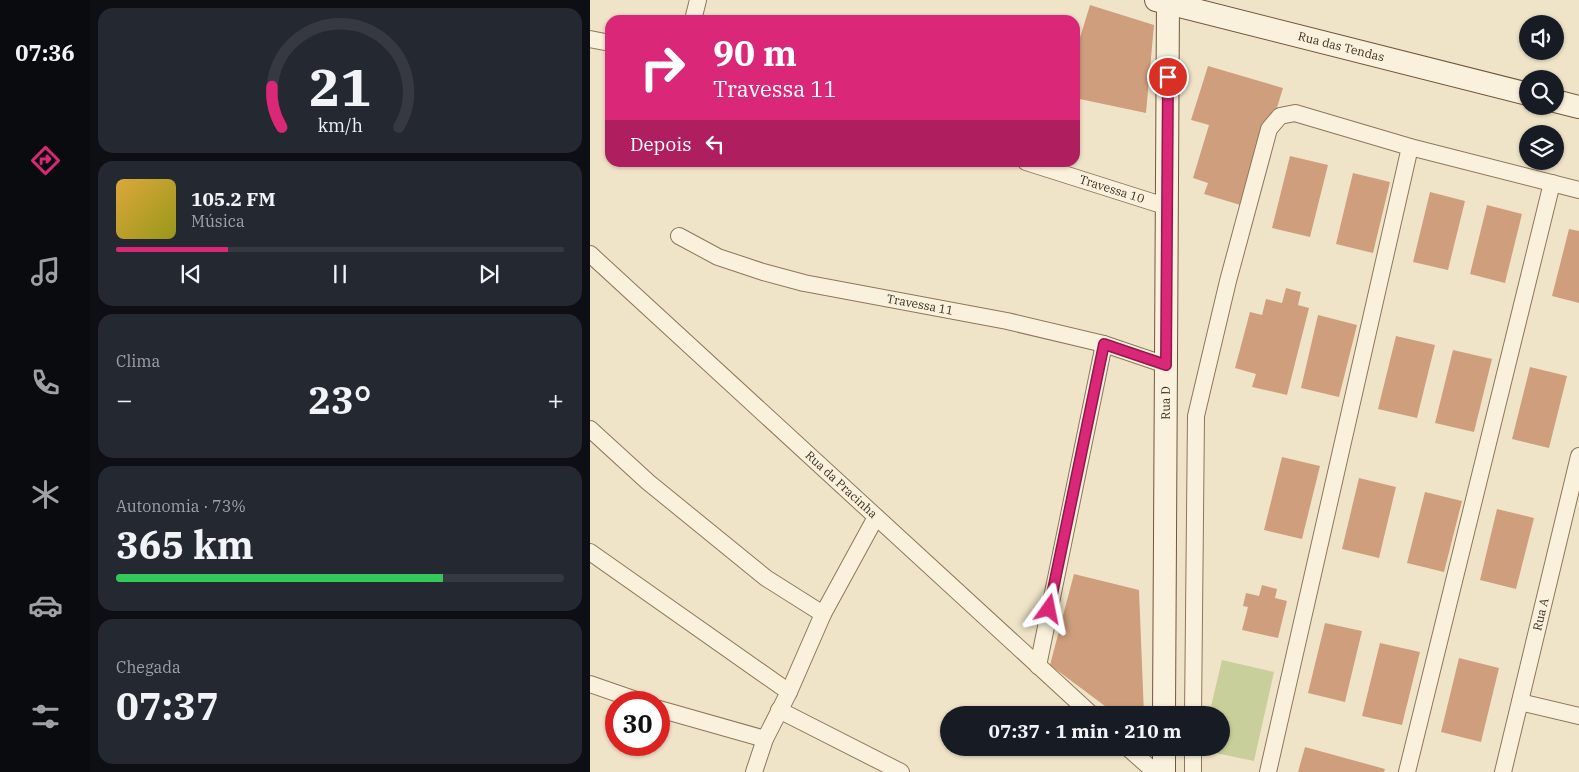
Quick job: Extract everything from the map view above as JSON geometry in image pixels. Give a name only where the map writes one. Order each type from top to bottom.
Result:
[{"type":"street","points":[[694,15],[698,0]]},
{"type":"street","name":"Rua das Tendas","points":[[1164,1],[1519,92]]},
{"type":"street","name":"Rua D","points":[[1164,1],[1168,207],[1164,706]]},
{"type":"street","points":[[590,39],[605,42]]},
{"type":"street","points":[[1564,103],[1579,107]]},
{"type":"street","points":[[1193,706],[1196,416],[1228,281],[1269,129],[1280,116],[1295,113],[1410,147],[1579,190]]},
{"type":"street","points":[[1268,772],[1410,147]]},
{"type":"street","name":"Travessa 10","points":[[1042,167],[1168,207]]},
{"type":"street","points":[[1407,772],[1552,183]]},
{"type":"street","name":"Travessa 11","points":[[679,236],[718,257],[804,283],[1007,321],[1104,344],[1166,365]]},
{"type":"street","name":"Rua da Pracinha","points":[[590,254],[1082,706]]},
{"type":"street","points":[[1038,666],[1104,344]]},
{"type":"street","points":[[590,429],[648,482],[766,578],[822,614]]},
{"type":"street","name":"Rua A","points":[[1503,772],[1579,456]]},
{"type":"street","points":[[754,772],[765,739],[789,692],[822,614],[876,517]]},
{"type":"street","points":[[590,552],[789,692]]},
{"type":"street","points":[[590,684],[610,691]]},
{"type":"street","points":[[1520,702],[1579,716]]},
{"type":"street","points":[[779,710],[900,772]]},
{"type":"street","points":[[670,712],[765,739]]},
{"type":"street","points":[[1137,756],[1155,772]]},
{"type":"street","points":[[1164,756],[1164,772]]},
{"type":"street","points":[[1193,756],[1193,772]]},
{"type":"green space","points":[[1222,660],[1274,672],[1254,761],[1230,756],[1230,706],[1211,706]]},
{"type":"building","points":[[1090,5],[1154,25],[1146,113],[1080,99],[1080,38]]},
{"type":"building","points":[[1208,66],[1283,88],[1247,207],[1204,194],[1208,183],[1193,178],[1209,125],[1191,120]]},
{"type":"building","points":[[1290,156],[1328,165],[1310,237],[1272,228]]},
{"type":"building","points":[[1353,173],[1390,182],[1373,253],[1336,244]]},
{"type":"building","points":[[1430,192],[1465,201],[1448,270],[1413,262]]},
{"type":"building","points":[[1487,205],[1522,214],[1505,283],[1470,274]]},
{"type":"building","points":[[1569,229],[1579,231],[1579,303],[1552,296]]},
{"type":"building","points":[[1286,288],[1301,292],[1298,305],[1309,308],[1287,395],[1252,387],[1256,374],[1235,368],[1250,312],[1262,315],[1266,299],[1282,303]]},
{"type":"building","points":[[1318,315],[1357,325],[1339,397],[1301,388]]},
{"type":"building","points":[[1396,336],[1435,345],[1417,418],[1378,409]]},
{"type":"building","points":[[1453,350],[1492,359],[1474,432],[1435,423]]},
{"type":"building","points":[[1530,367],[1567,376],[1549,448],[1512,439]]},
{"type":"building","points":[[1282,457],[1320,466],[1302,539],[1264,530]]},
{"type":"building","points":[[1359,478],[1396,487],[1379,558],[1342,549]]},
{"type":"building","points":[[1425,492],[1462,501],[1444,572],[1407,563]]},
{"type":"building","points":[[1497,509],[1534,518],[1516,589],[1480,580]]},
{"type":"building","points":[[1074,574],[1139,590],[1144,706],[1105,706],[1050,665]]},
{"type":"building","points":[[1262,585],[1277,589],[1275,598],[1287,601],[1278,638],[1242,630],[1248,607],[1243,606],[1246,593],[1259,596]]},
{"type":"building","points":[[1325,623],[1362,631],[1345,702],[1308,693]]},
{"type":"building","points":[[1380,643],[1420,652],[1402,725],[1362,716]]},
{"type":"building","points":[[1459,658],[1499,668],[1481,742],[1441,732]]},
{"type":"building","points":[[1305,747],[1385,769],[1384,772],[1298,772]]},
{"type":"route","points":[[1049,609],[1104,344],[1166,365],[1168,77]]}]
